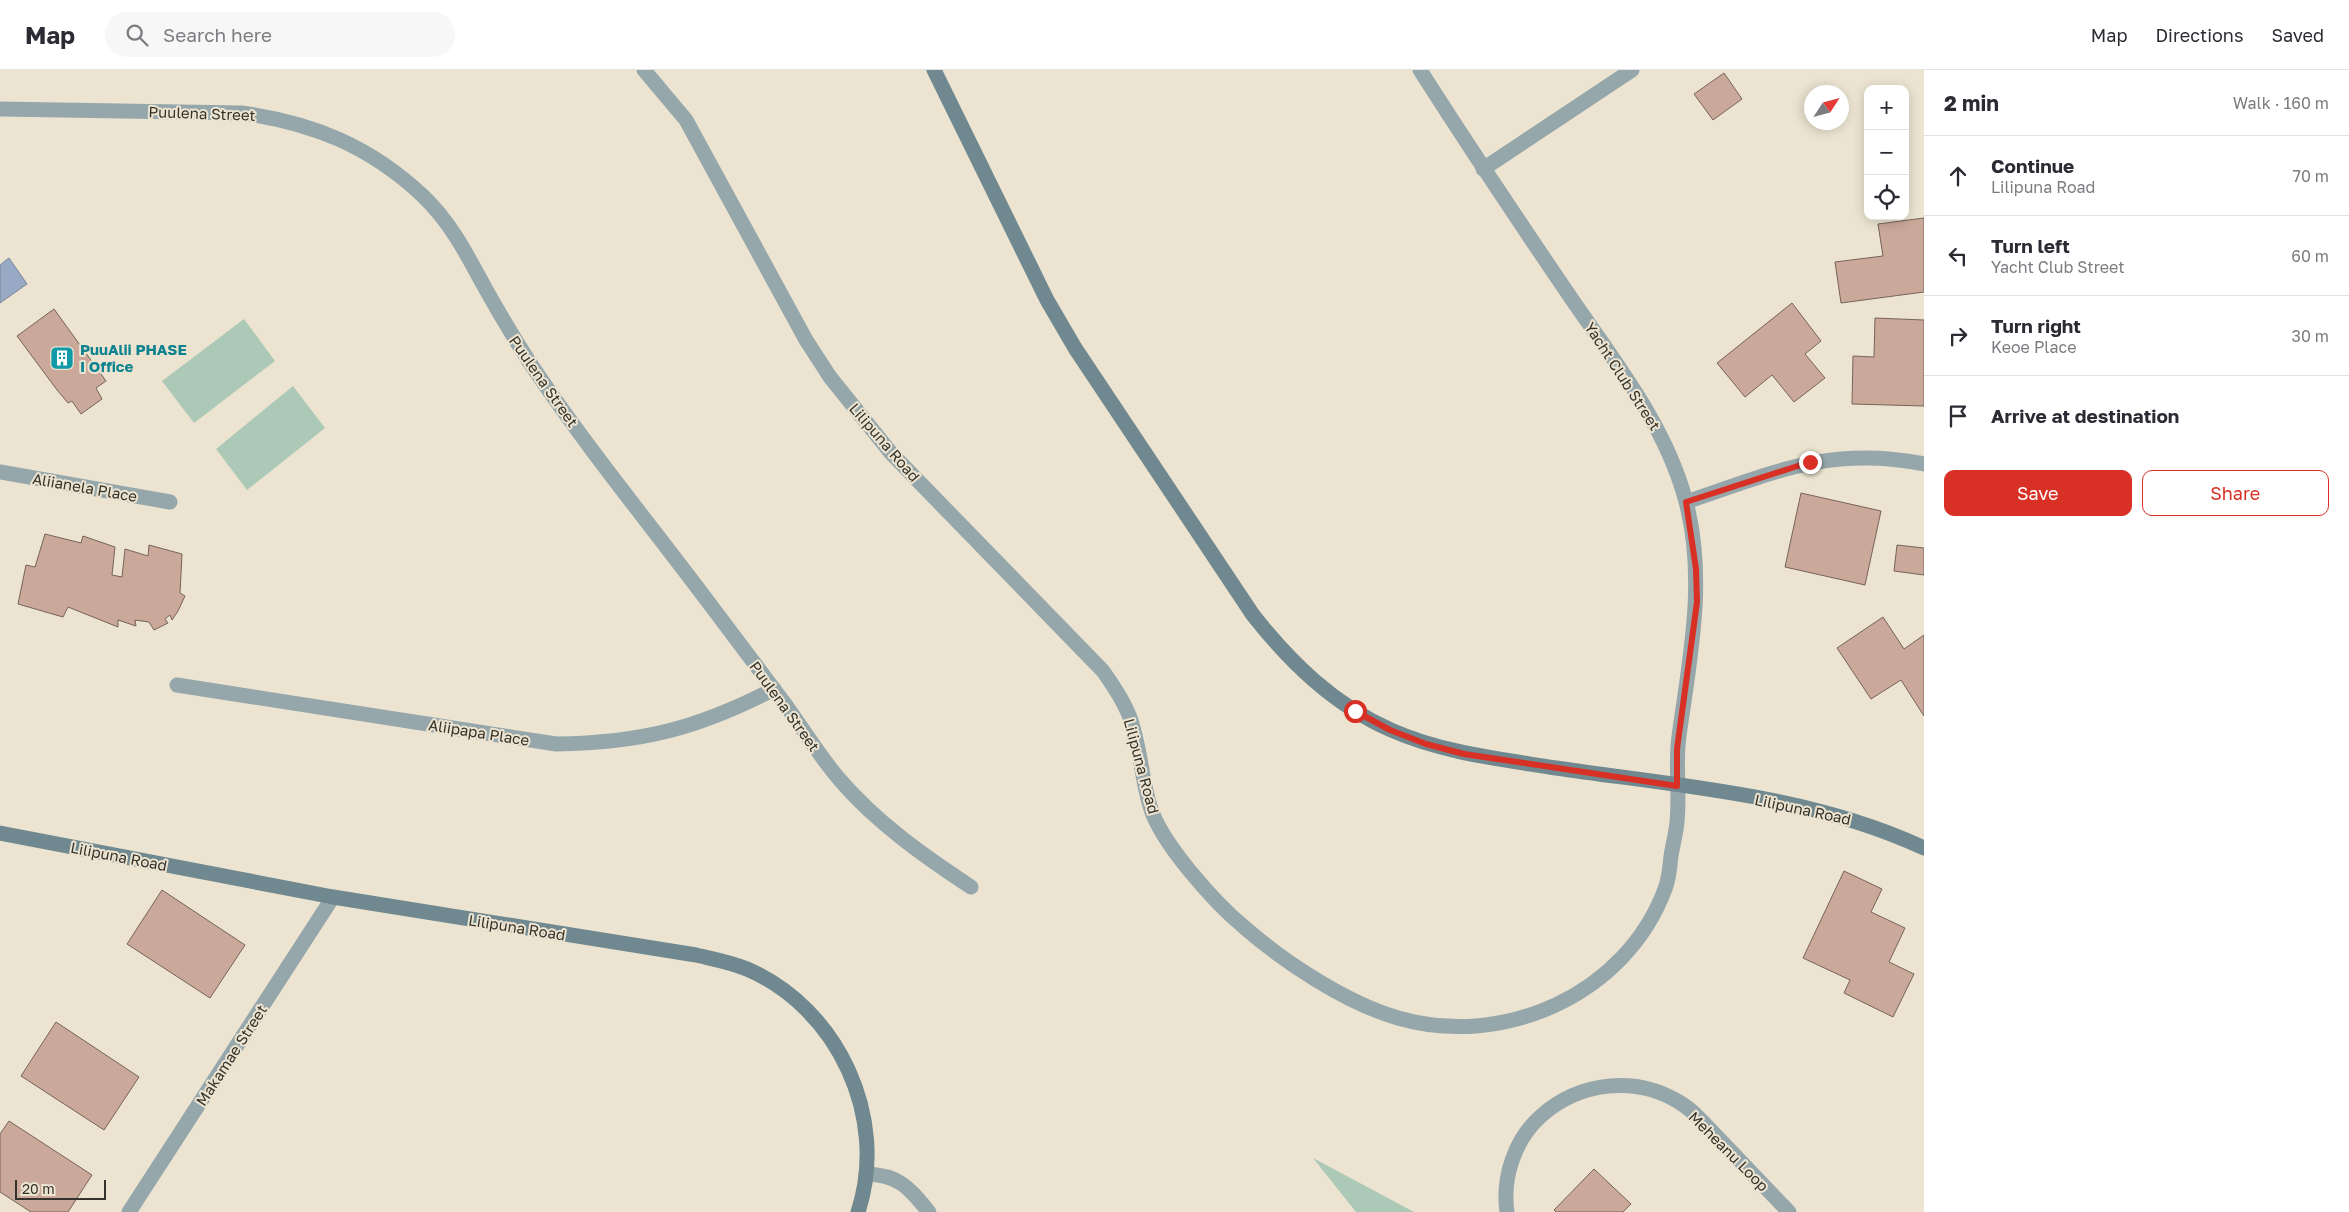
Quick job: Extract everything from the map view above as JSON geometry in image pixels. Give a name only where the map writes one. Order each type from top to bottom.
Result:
[{"type":"street","name":"Lilipuna Road","points":[[644,70],[686,120],[784,302],[830,377],[891,453],[1102,671],[1118,692],[1129,714],[1136,736],[1151,811],[1160,827],[1191,872],[1215,899],[1241,925],[1272,950],[1305,972],[1367,1007],[1397,1018],[1428,1025],[1460,1028],[1491,1025],[1523,1018],[1552,1008],[1578,994],[1601,978],[1622,958],[1640,936],[1655,911],[1666,885],[1677,820],[1677,786]]},
{"type":"street","name":"Lilipuna Road","points":[[934,70],[1028,265],[1075,348],[1253,615],[1299,669],[1326,692],[1355,711],[1390,730],[1426,744],[1464,754],[1816,809],[1861,822],[1924,848]]},
{"type":"street","name":"Yacht Club Street","points":[[1420,70],[1483,169],[1648,411],[1673,463],[1686,502],[1696,560],[1697,602],[1677,749],[1677,786]]},
{"type":"street","points":[[1483,169],[1632,70]]},
{"type":"street","name":"Puulena Street","points":[[0,109],[242,113],[276,118],[310,127],[343,140],[373,157],[402,177],[425,198],[446,222],[464,247],[502,318],[547,389],[774,688],[839,779],[887,827],[928,859],[971,887]]},
{"type":"street","points":[[1686,502],[1810,462],[1840,458],[1871,457],[1924,464]]},
{"type":"street","name":"Aliianela Place","points":[[0,472],[170,502]]},
{"type":"street","name":"Aliipapa Place","points":[[178,685],[556,744],[594,744],[633,740],[670,732],[714,717],[774,688]]},
{"type":"street","name":"Lilipuna Road","points":[[0,833],[333,898],[696,955],[747,969],[778,987],[812,1015],[829,1036],[845,1061],[856,1087],[864,1116],[868,1145],[866,1174],[858,1212]]},
{"type":"street","name":"Makamae Street","points":[[129,1212],[333,898]]},
{"type":"street","name":"Meheanu Loop","points":[[1506,1212],[1507,1180],[1512,1159],[1522,1139],[1535,1121],[1552,1106],[1571,1095],[1592,1088],[1614,1085],[1637,1086],[1659,1092],[1679,1102],[1697,1116],[1789,1212]]},
{"type":"street","points":[[866,1174],[886,1176],[907,1186],[929,1212]]},
{"type":"green space","points":[[244,319],[275,361],[194,423],[162,381]]},
{"type":"green space","points":[[293,386],[325,428],[247,490],[216,449]]},
{"type":"green space","points":[[1313,1158],[1414,1212],[1356,1212]]},
{"type":"water","points":[[9,258],[27,284],[0,303],[0,265]]},
{"type":"building","points":[[1724,73],[1742,99],[1713,120],[1694,94]]},
{"type":"building","points":[[1924,218],[1924,292],[1841,303],[1835,262],[1883,256],[1878,224]]},
{"type":"building","points":[[1792,303],[1821,341],[1805,354],[1825,378],[1794,402],[1772,375],[1745,397],[1717,363]]},
{"type":"building","name":"PuuAlii PHASE I Office","points":[[54,309],[106,381],[96,388],[102,399],[81,414],[72,401],[68,403],[57,390],[17,336]]},
{"type":"building","points":[[1875,318],[1924,320],[1924,406],[1852,404],[1853,356],[1874,357]]},
{"type":"building","points":[[1801,493],[1881,511],[1865,585],[1785,567]]},
{"type":"building","points":[[45,534],[81,543],[83,536],[115,547],[112,575],[122,577],[125,549],[148,556],[149,545],[182,554],[180,593],[185,596],[178,611],[172,620],[170,615],[165,619],[168,623],[154,630],[149,622],[135,620],[136,626],[118,620],[118,627],[68,607],[63,617],[18,604],[26,565],[35,567]]},
{"type":"building","points":[[1897,545],[1924,548],[1924,575],[1894,571]]},
{"type":"building","points":[[1883,617],[1904,649],[1924,635],[1924,716],[1901,680],[1871,699],[1837,648]]},
{"type":"building","points":[[1844,871],[1882,889],[1871,912],[1905,928],[1889,962],[1914,974],[1893,1017],[1844,993],[1850,980],[1803,958]]},
{"type":"building","points":[[162,890],[245,945],[210,998],[127,944]]},
{"type":"building","points":[[56,1022],[139,1077],[104,1130],[21,1076]]},
{"type":"building","points":[[9,1121],[92,1175],[68,1212],[31,1212],[0,1192],[0,1134]]},
{"type":"building","points":[[1594,1169],[1631,1204],[1623,1212],[1556,1212],[1554,1210]]},
{"type":"place","name":"PuuAlii PHASE I Office","points":[[62,358]]},
{"type":"route","points":[[1355,711],[1390,730],[1426,744],[1464,754],[1677,786],[1677,749],[1697,602],[1693,535],[1686,502],[1780,470],[1810,462]]}]
